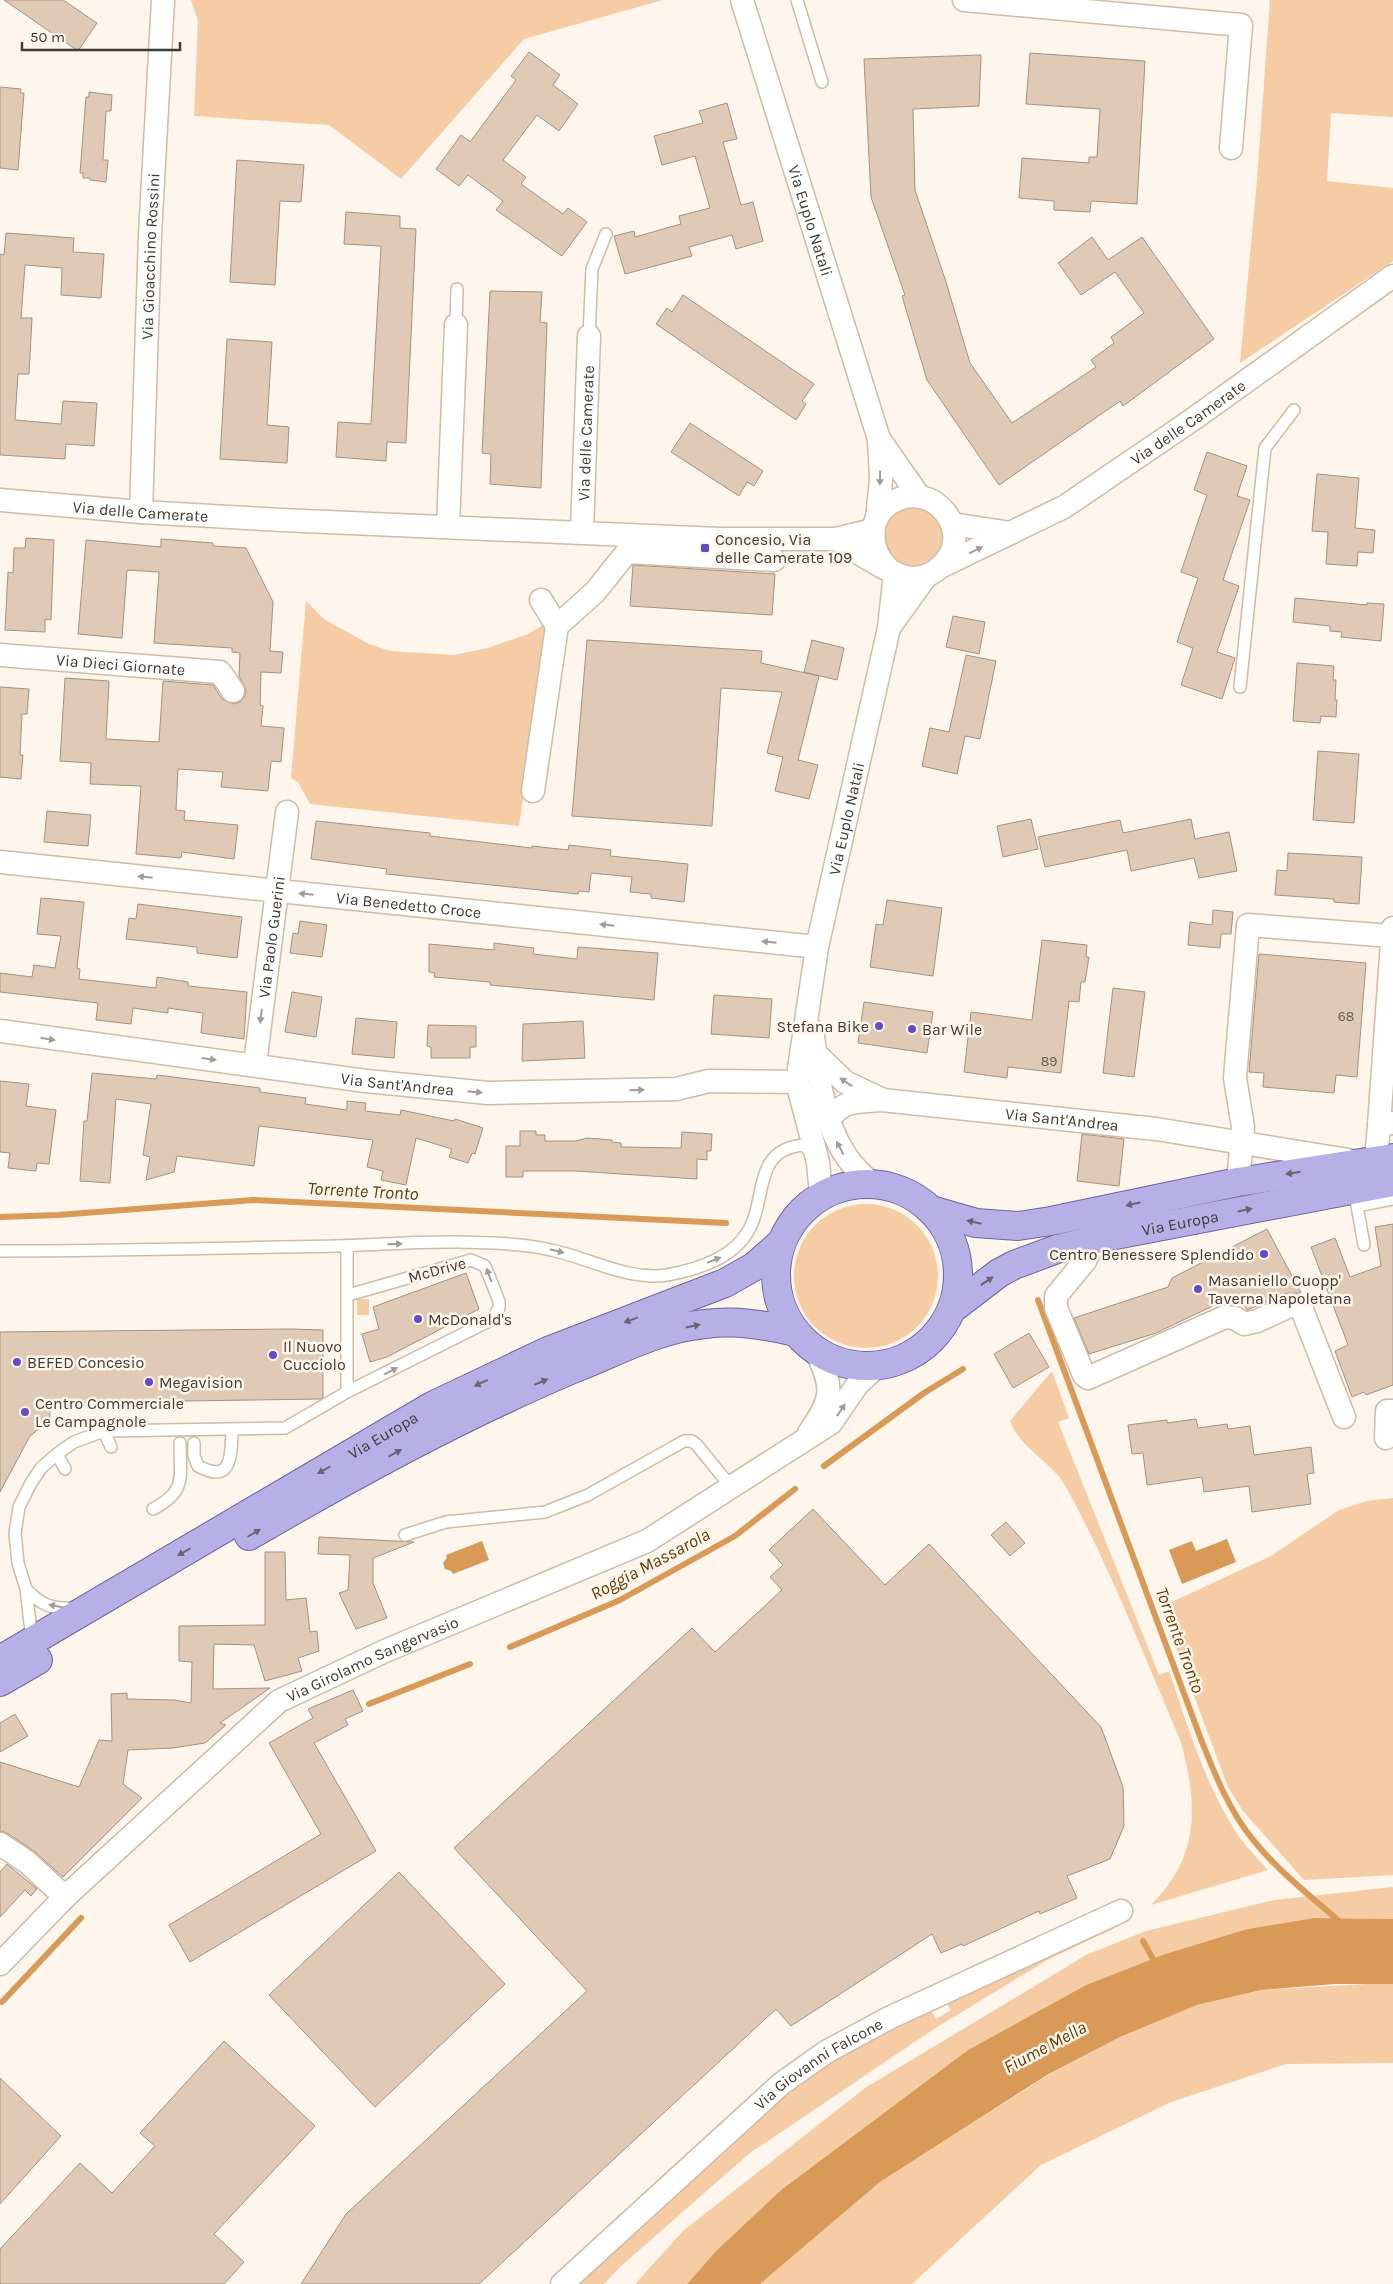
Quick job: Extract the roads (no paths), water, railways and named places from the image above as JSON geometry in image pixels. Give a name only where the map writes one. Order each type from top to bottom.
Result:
[{"type":"main road","name":"Via Europa","points":[[931,1210],[976,1223],[1018,1226],[1051,1221],[1238,1182],[1377,1160]]},
{"type":"main road","name":"Via Europa","points":[[780,1243],[775,1274],[776,1290],[780,1305],[795,1332],[816,1351],[841,1363],[876,1367],[892,1364],[922,1349],[934,1338],[952,1310],[981,1285],[1014,1265],[1057,1249],[1095,1240],[1355,1197],[1393,1182]]},
{"type":"main road","name":"Via Europa","points":[[0,1660],[432,1406],[548,1351],[725,1283],[756,1266],[780,1243],[797,1216],[821,1195],[846,1186],[872,1183],[904,1191],[931,1210],[951,1240],[956,1257],[958,1274],[952,1310]]},
{"type":"main road","name":"Via Europa","points":[[0,1682],[307,1502],[418,1440],[511,1395],[634,1343],[676,1329],[734,1321],[795,1332]]},
{"type":"street","name":"Via Gioacchino Rossini","points":[[141,512],[150,235],[162,0]]},
{"type":"street","points":[[964,0],[1241,25],[1231,148]]},
{"type":"street","name":"Via Euplo Natali","points":[[745,1],[879,439],[880,480],[875,524]]},
{"type":"street","name":"Via delle Camerate","points":[[836,539],[891,570],[916,578],[934,571],[1064,507],[1393,276]]},
{"type":"street","name":"Via delle Camerate","points":[[1357,302],[1393,294]]},
{"type":"street","points":[[448,526],[456,325]]},
{"type":"street","name":"Via delle Camerate","points":[[581,539],[589,336]]},
{"type":"street","name":"Via Euplo Natali","points":[[879,439],[919,496]]},
{"type":"street","points":[[891,570],[875,550],[875,524],[888,505],[902,497],[919,496],[939,505],[952,524],[954,543],[947,560],[934,571]]},
{"type":"street","name":"Via delle Camerate","points":[[0,500],[141,512],[282,528],[448,526],[581,539],[836,539],[875,524]]},
{"type":"street","points":[[952,524],[1010,533]]},
{"type":"street","points":[[557,626],[595,592],[627,552],[774,560]]},
{"type":"street","name":"Via Euplo Natali","points":[[821,1195],[818,1162],[797,1082],[817,947],[889,628],[891,570]]},
{"type":"street","name":"Via Euplo Natali","points":[[889,628],[934,571]]},
{"type":"street","points":[[533,791],[557,626],[541,600]]},
{"type":"street","name":"Via Dieci Giornate","points":[[0,654],[220,672],[233,691]]},
{"type":"street","name":"Via Paolo Guerini","points":[[255,1064],[287,812]]},
{"type":"street","name":"Via Benedetto Croce","points":[[0,862],[817,947]]},
{"type":"street","points":[[1238,1182],[1243,1127],[1235,1078],[1248,925],[1392,936]]},
{"type":"street","points":[[1377,1160],[1386,1124],[1393,928]]},
{"type":"street","name":"Via Euplo Natali","points":[[809,1010],[829,1119],[835,1139],[844,1156],[857,1172],[872,1183]]},
{"type":"street","name":"Via Sant'Andrea","points":[[0,1031],[74,1043],[255,1064],[366,1081],[488,1093],[676,1090],[709,1081],[797,1082]]},
{"type":"street","name":"Via Sant'Andrea","points":[[816,1054],[845,1082],[882,1100]]},
{"type":"street","name":"Via Sant'Andrea","points":[[829,1119],[838,1108],[849,1103],[882,1100],[1156,1129],[1377,1160]]},
{"type":"street","points":[[1095,1240],[1085,1260],[1056,1296],[1056,1308],[1084,1375],[1088,1378],[1225,1317],[1235,1318],[1244,1324],[1257,1321],[1292,1305],[1301,1307],[1344,1417]]},
{"type":"street","name":"Via Girolamo Sangervasio","points":[[804,1440],[829,1398],[827,1374],[816,1351]]},
{"type":"street","name":"Via Girolamo Sangervasio","points":[[0,1964],[65,1897],[279,1701],[386,1651],[647,1541],[831,1424],[857,1385],[876,1367]]},
{"type":"street","points":[[1386,1438],[1387,1411],[1393,1411]]},
{"type":"street","points":[[0,1844],[27,1862],[65,1897]]},
{"type":"street","name":"Via Giovanni Falcone","points":[[562,2284],[781,2084],[826,2052],[889,2018],[1121,1911]]},
{"type":"lane","points":[[797,0],[822,82]]},
{"type":"lane","points":[[589,336],[592,269],[606,234]]},
{"type":"lane","points":[[456,325],[458,289]]},
{"type":"lane","points":[[1240,687],[1266,448],[1294,410]]},
{"type":"lane","points":[[0,1251],[346,1246],[458,1242],[526,1246],[579,1257],[629,1273],[644,1276],[667,1275],[717,1260],[734,1248],[747,1233],[754,1216],[764,1172],[769,1162],[778,1154],[792,1146],[804,1145],[818,1162]]},
{"type":"lane","points":[[1364,1245],[1355,1197],[1393,1199]]},
{"type":"lane","points":[[346,1246],[348,1295],[347,1392]]},
{"type":"lane","name":"McDrive","points":[[32,1642],[26,1589],[18,1563],[16,1534],[19,1507],[41,1468],[57,1454],[74,1442],[104,1431],[284,1428],[347,1392],[493,1319],[499,1308],[499,1301],[485,1266],[471,1260],[348,1295]]},
{"type":"lane","points":[[194,1443],[194,1456],[198,1466],[208,1472],[217,1472],[225,1469],[230,1462],[232,1429]]},
{"type":"lane","points":[[104,1431],[111,1447]]},
{"type":"lane","points":[[406,1535],[446,1522],[545,1512],[588,1495],[684,1441],[692,1441],[731,1487]]},
{"type":"lane","points":[[153,1509],[170,1500],[180,1485],[180,1443]]},
{"type":"lane","points":[[57,1454],[65,1469]]},
{"type":"lane","points":[[26,1589],[39,1602],[58,1608],[92,1606]]},
{"type":"water","points":[[1227,1539],[1236,1562],[1182,1584],[1169,1550],[1192,1541],[1196,1551]]},
{"type":"water","points":[[482,1541],[489,1560],[453,1574],[445,1569],[443,1563],[447,1558],[446,1555]]},
{"type":"water","name":"Fiume Mella","points":[[1314,1918],[1393,1919],[1393,1984],[1335,1984],[1261,1990],[1197,2005],[1120,2037],[1047,2075],[880,2182],[760,2284],[687,2284],[716,2251],[781,2190],[968,2050],[1086,1985],[1165,1954],[1247,1929]]},
{"type":"waterway","name":"Torrente Tronto","points":[[0,1217],[58,1215],[253,1200],[726,1223]]},
{"type":"waterway","name":"Torrente Tronto","points":[[1038,1300],[1202,1742],[1224,1794],[1245,1830],[1254,1841],[1285,1874],[1341,1923]]},
{"type":"waterway","name":"Roggia Massarola","points":[[824,1466],[924,1393],[963,1369]]},
{"type":"waterway","name":"Roggia Massarola","points":[[510,1647],[620,1600],[735,1536],[795,1489]]},
{"type":"waterway","name":"Roggia Massarola","points":[[369,1704],[470,1664]]},
{"type":"waterway","name":"Roggia Massarola","points":[[2,2002],[81,1918]]},
{"type":"waterway","points":[[1143,1941],[1157,1966]]},
{"type":"place","name":"Concesio, Via delle Camerate 109","points":[[705,548]]},
{"type":"place","name":"Stefana Bike","points":[[879,1026]]},
{"type":"place","name":"Bar Wile","points":[[912,1029]]},
{"type":"place","name":"Centro Benessere Splendido","points":[[1264,1254]]},
{"type":"place","name":"Masaniello Cuopp' Taverna Napoletana","points":[[1198,1289]]},
{"type":"place","name":"McDonald's","points":[[418,1319]]},
{"type":"place","name":"Il Nuovo Cucciolo","points":[[273,1355]]},
{"type":"place","name":"BEFED Concesio","points":[[17,1362]]},
{"type":"place","name":"Megavision","points":[[149,1382]]},
{"type":"place","name":"Centro Commerciale Le Campagnole","points":[[25,1412]]}]
